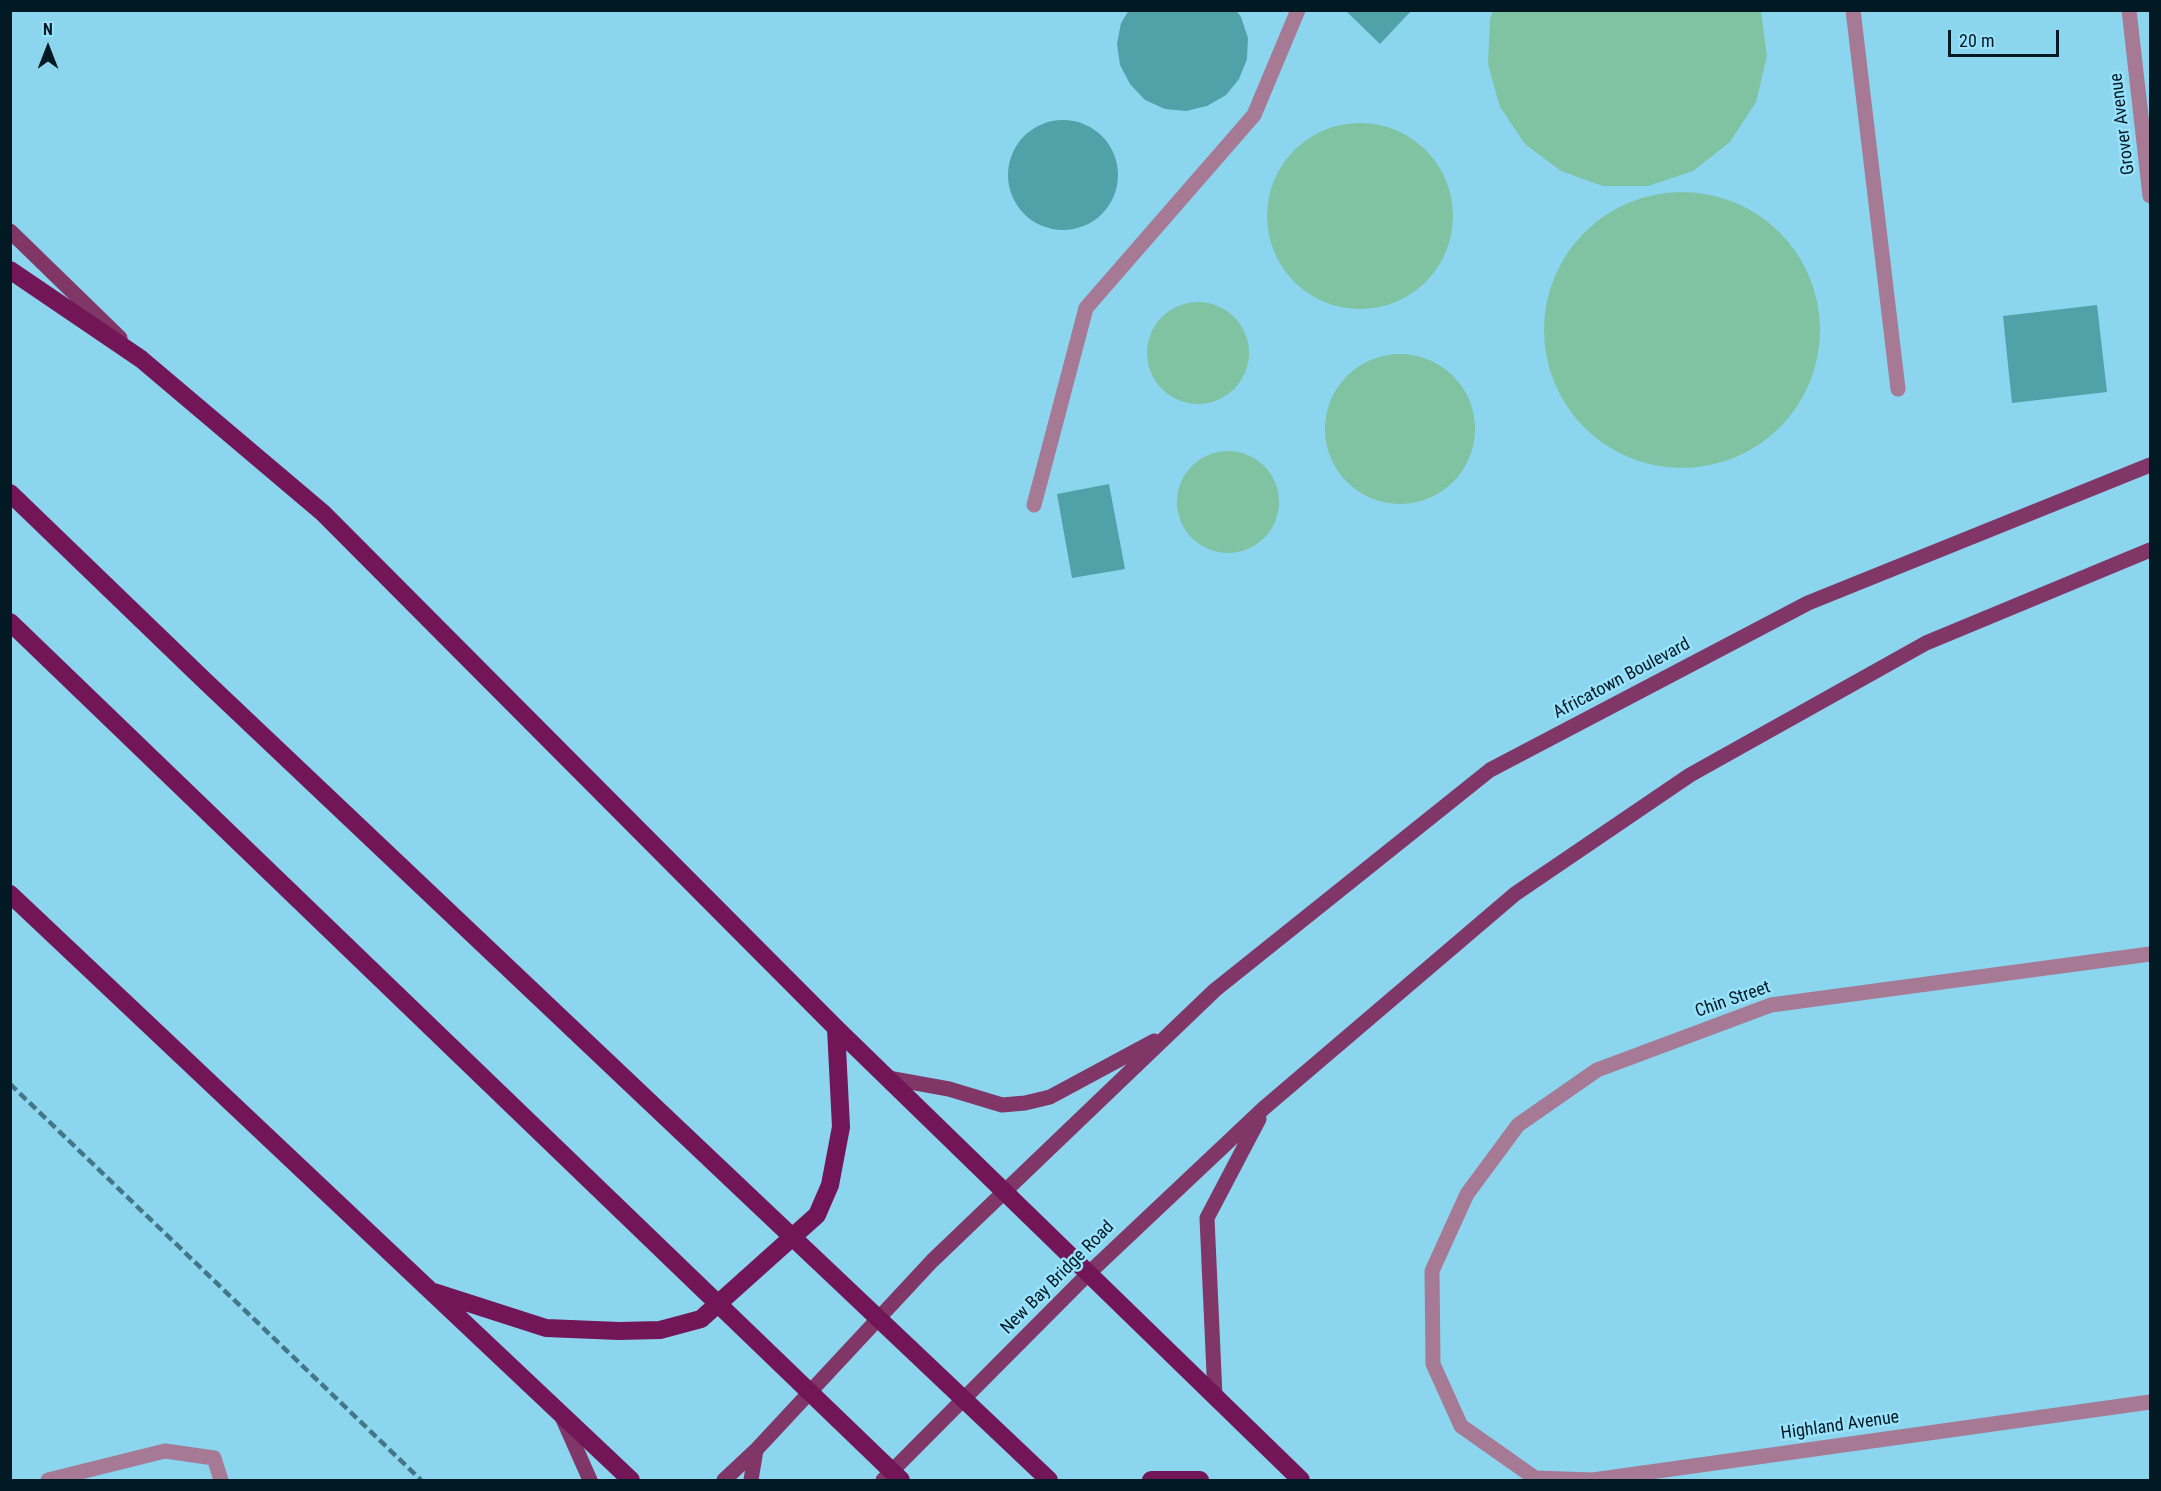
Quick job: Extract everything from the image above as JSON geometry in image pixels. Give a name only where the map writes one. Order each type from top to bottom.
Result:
[{"type":"highway","points":[[10,270],[141,359],[323,513],[836,1028],[1301,1480]]},
{"type":"highway","points":[[10,493],[1049,1480]]},
{"type":"highway","points":[[10,622],[901,1480]]},
{"type":"highway","points":[[10,894],[631,1480]]},
{"type":"highway","points":[[429,1290],[546,1328],[660,1330],[701,1319],[817,1215],[830,1185],[841,1127],[836,1028]]},
{"type":"highway","points":[[1151,1480],[1200,1480]]},
{"type":"main road","points":[[10,231],[141,359]]},
{"type":"main road","name":"Africatown Boulevard","points":[[724,1480],[756,1450],[932,1261],[1215,990],[1490,770],[1808,603],[2151,465]]},
{"type":"main road","points":[[1215,1396],[1207,1218],[1264,1108],[1515,894],[1690,775],[1926,643],[2151,550]]},
{"type":"main road","points":[[888,1078],[949,1089],[1002,1105],[1026,1103],[1050,1097],[1173,1030]]},
{"type":"main road","name":"New Bay Bridge Road","points":[[883,1480],[1089,1274],[1264,1108]]},
{"type":"main road","points":[[559,1412],[590,1480]]},
{"type":"main road","points":[[751,1480],[756,1450]]},
{"type":"street","points":[[1034,505],[1086,308],[1254,115],[1298,10]]},
{"type":"street","points":[[1853,10],[1899,389]]},
{"type":"street","name":"Grover Avenue","points":[[2129,10],[2151,196]]},
{"type":"street","name":"Chin Street","points":[[1535,1478],[1461,1426],[1433,1364],[1432,1271],[1467,1194],[1518,1125],[1597,1070],[1771,1005],[2151,954]]},
{"type":"street","name":"Highland Avenue","points":[[1535,1478],[1593,1480],[2151,1402]]},
{"type":"street","points":[[48,1480],[165,1451],[214,1458],[221,1480]]},
{"type":"shaded area","points":[[1493,11],[1761,11],[1767,56],[1756,102],[1730,142],[1693,171],[1648,186],[1603,186],[1561,171],[1525,144],[1500,107],[1488,64],[1490,19]]},
{"type":"shaded area","points":[[1360,123],[1395,130],[1426,150],[1446,181],[1453,216],[1446,251],[1426,282],[1395,302],[1360,309],[1325,302],[1294,282],[1274,251],[1267,216],[1274,181],[1294,150],[1325,130]]},
{"type":"shaded area","points":[[1668,192],[1696,192],[1722,197],[1747,208],[1770,223],[1789,242],[1804,265],[1815,290],[1820,330],[1818,357],[1810,383],[1797,407],[1780,428],[1759,445],[1722,463],[1696,468],[1668,468],[1642,463],[1617,452],[1594,437],[1575,418],[1560,395],[1549,370],[1544,344],[1544,316],[1549,290],[1560,265],[1575,242],[1594,223],[1617,208],[1642,197]]},
{"type":"shaded area","points":[[1198,302],[1217,306],[1234,317],[1245,334],[1249,353],[1245,372],[1234,389],[1217,400],[1198,404],[1179,400],[1162,389],[1151,372],[1147,353],[1151,334],[1162,317],[1179,306]]},
{"type":"shaded area","points":[[1400,354],[1429,359],[1442,366],[1453,376],[1463,387],[1470,400],[1475,429],[1470,458],[1463,471],[1453,482],[1442,492],[1429,499],[1400,504],[1371,499],[1358,492],[1347,482],[1337,471],[1330,458],[1325,429],[1330,400],[1337,387],[1347,376],[1358,366],[1371,359]]},
{"type":"shaded area","points":[[1228,451],[1247,455],[1264,466],[1275,483],[1279,502],[1275,521],[1264,538],[1247,549],[1228,553],[1209,549],[1192,538],[1181,521],[1177,502],[1181,483],[1192,466],[1209,455]]},
{"type":"building","points":[[1129,10],[1236,10],[1241,17],[1248,38],[1247,59],[1239,79],[1226,95],[1207,106],[1186,111],[1165,109],[1145,100],[1130,84],[1120,65],[1117,44],[1121,23]]},
{"type":"building","points":[[1345,10],[1412,10],[1380,44]]},
{"type":"building","points":[[1063,120],[1084,124],[1102,136],[1114,154],[1118,175],[1114,196],[1102,214],[1084,226],[1063,230],[1042,226],[1024,214],[1012,196],[1008,175],[1012,154],[1024,136],[1042,124]]},
{"type":"building","points":[[2097,305],[2107,392],[2012,403],[2003,316]]},
{"type":"building","points":[[1109,484],[1125,569],[1072,578],[1057,494]]},
{"type":"railway","points":[[10,1084],[421,1480]]}]
